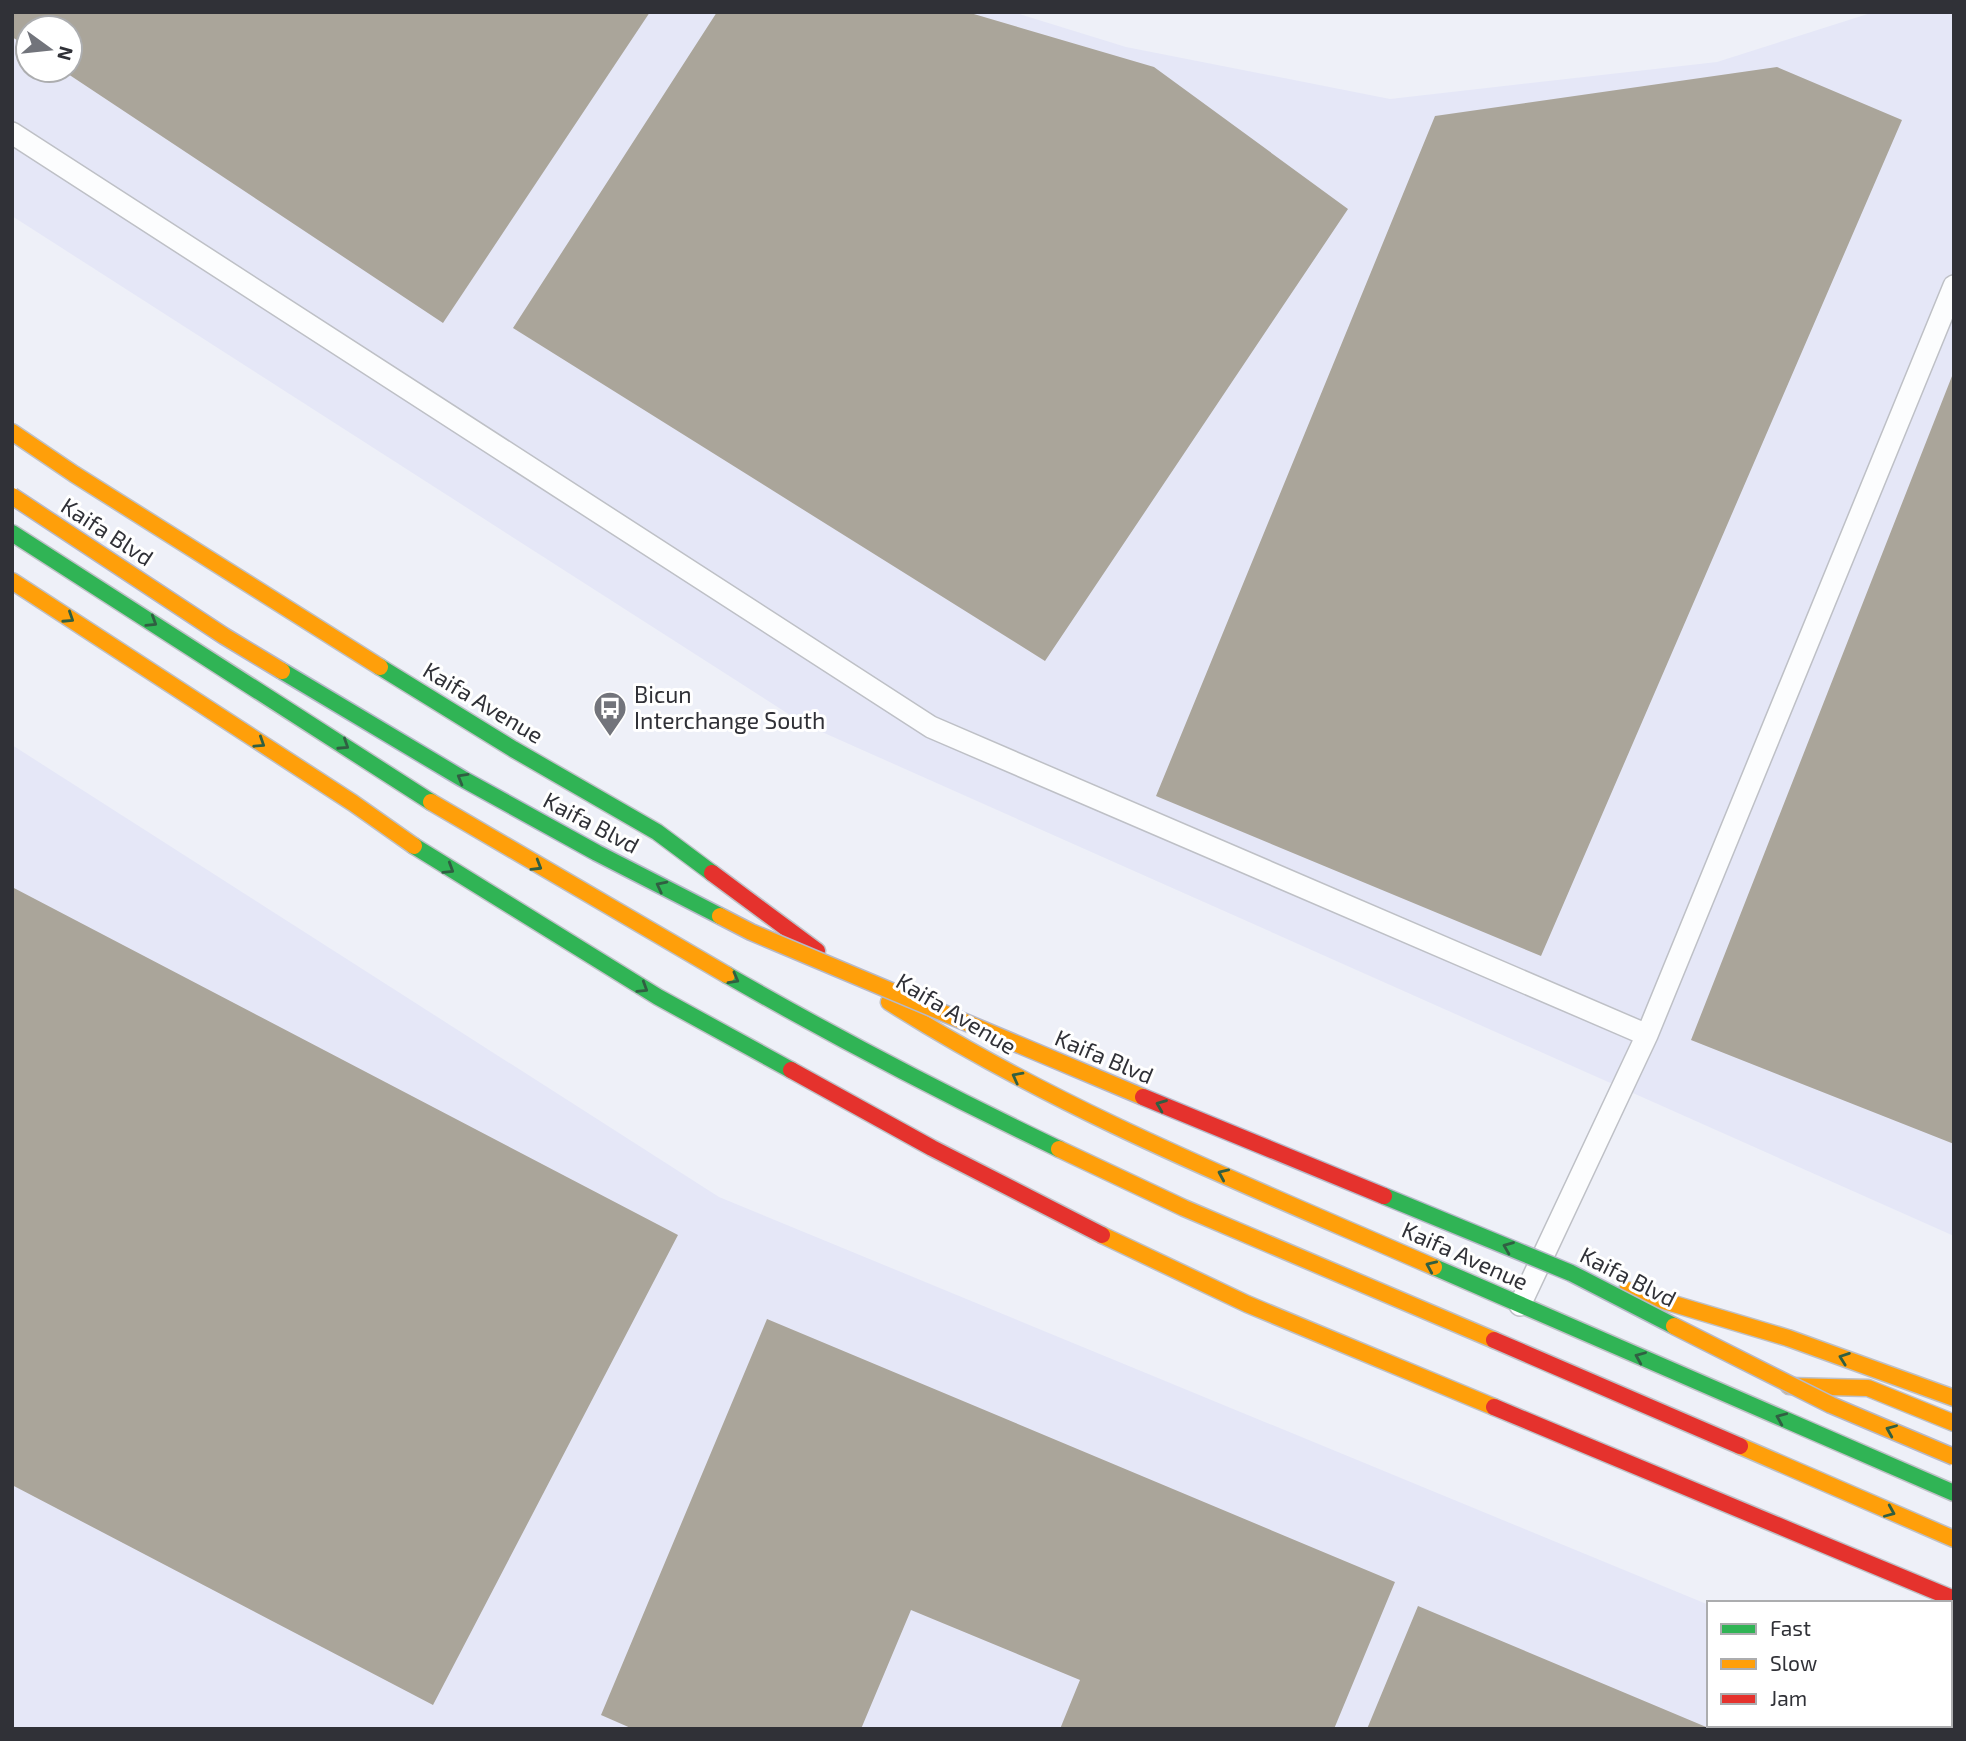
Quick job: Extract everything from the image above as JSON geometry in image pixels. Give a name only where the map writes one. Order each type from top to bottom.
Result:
[{"type":"main road","name":"Kaifa Avenue","points":[[12,432],[383,669],[513,749],[657,832],[778,924],[949,1041],[1069,1105],[1954,1493]]},
{"type":"main road","name":"Kaifa Blvd","points":[[12,496],[224,636],[463,779],[597,853],[751,932],[1103,1082],[1571,1273],[1831,1405],[1954,1457]]},
{"type":"main road","points":[[12,533],[432,803],[690,955],[902,1071],[1184,1208],[1954,1539]]},
{"type":"main road","points":[[12,581],[353,803],[441,864],[658,997],[932,1148],[1119,1244],[1247,1304],[1954,1599]]},
{"type":"main road","points":[[690,955],[674,920],[701,918],[850,992]]},
{"type":"main road","points":[[875,1004],[949,1041]]},
{"type":"main road","points":[[1571,1273],[1788,1338],[1954,1398]]},
{"type":"main road","points":[[1702,1384],[1868,1388],[1954,1423]]},
{"type":"main road","points":[[1687,1422],[1768,1477]]},
{"type":"lane","points":[[12,133],[931,727],[1647,1035]]},
{"type":"lane","points":[[1520,1305],[1647,1035],[1954,286]]},
{"type":"shaded area","points":[[12,12],[1013,12],[1126,47],[1390,99],[1717,62],[1874,12],[1954,12],[1954,1236],[804,724],[12,216]]},
{"type":"shaded area","points":[[12,745],[719,1197],[1707,1604],[1707,1727],[1952,1727],[1954,1706],[1954,1729],[12,1729]]},
{"type":"building","points":[[12,12],[650,12],[443,323],[83,84],[84,14],[14,14],[14,38]]},
{"type":"building","points":[[717,12],[967,12],[1154,67],[1348,209],[1045,661],[513,328]]},
{"type":"building","points":[[1777,67],[1902,120],[1541,956],[1156,796],[1435,116]]},
{"type":"building","points":[[1954,371],[1954,1144],[1691,1040]]},
{"type":"building","points":[[12,887],[678,1235],[433,1705],[12,1485]]},
{"type":"building","points":[[767,1319],[1395,1582],[1334,1729],[1060,1729],[1080,1680],[911,1610],[861,1729],[633,1729],[601,1715]]},
{"type":"building","points":[[1418,1606],[1711,1729],[1367,1729]]},
{"type":"traffic: fast","points":[[12,533],[431,802]]},
{"type":"traffic: fast","points":[[380,667],[513,749],[657,832],[712,873]]},
{"type":"traffic: fast","points":[[282,671],[463,779],[597,853],[720,916]]},
{"type":"traffic: fast","points":[[414,846],[658,997],[791,1070]]},
{"type":"traffic: fast","points":[[727,975],[891,1065],[1059,1149]]},
{"type":"traffic: fast","points":[[1384,1196],[1571,1273],[1674,1326]]},
{"type":"traffic: fast","points":[[1434,1267],[1954,1493]]},
{"type":"traffic: slow","points":[[12,432],[380,667]]},
{"type":"traffic: slow","points":[[12,496],[224,636],[282,671]]},
{"type":"traffic: slow","points":[[12,581],[353,803],[414,846]]},
{"type":"traffic: slow","points":[[431,802],[727,975]]},
{"type":"traffic: slow","points":[[720,916],[751,932],[1143,1097]]},
{"type":"traffic: slow","points":[[889,1002],[1020,1078],[1088,1112],[1225,1176],[1434,1267]]},
{"type":"traffic: slow","points":[[1059,1149],[1184,1208],[1494,1340]]},
{"type":"traffic: slow","points":[[1102,1235],[1247,1304],[1494,1407]]},
{"type":"traffic: slow","points":[[1627,1290],[1788,1338],[1954,1398]]},
{"type":"traffic: slow","points":[[1674,1326],[1831,1405],[1954,1457]]},
{"type":"traffic: slow","points":[[1789,1386],[1868,1388],[1954,1423]]},
{"type":"traffic: slow","points":[[1740,1446],[1954,1539]]},
{"type":"traffic: jam","points":[[712,873],[817,951]]},
{"type":"traffic: jam","points":[[791,1070],[932,1148],[1102,1235]]},
{"type":"traffic: jam","points":[[1143,1097],[1384,1196]]},
{"type":"traffic: jam","points":[[1494,1340],[1740,1446]]},
{"type":"traffic: jam","points":[[1494,1407],[1954,1599]]},
{"type":"place","name":"Bicun Interchange South","points":[[610,738]]}]
